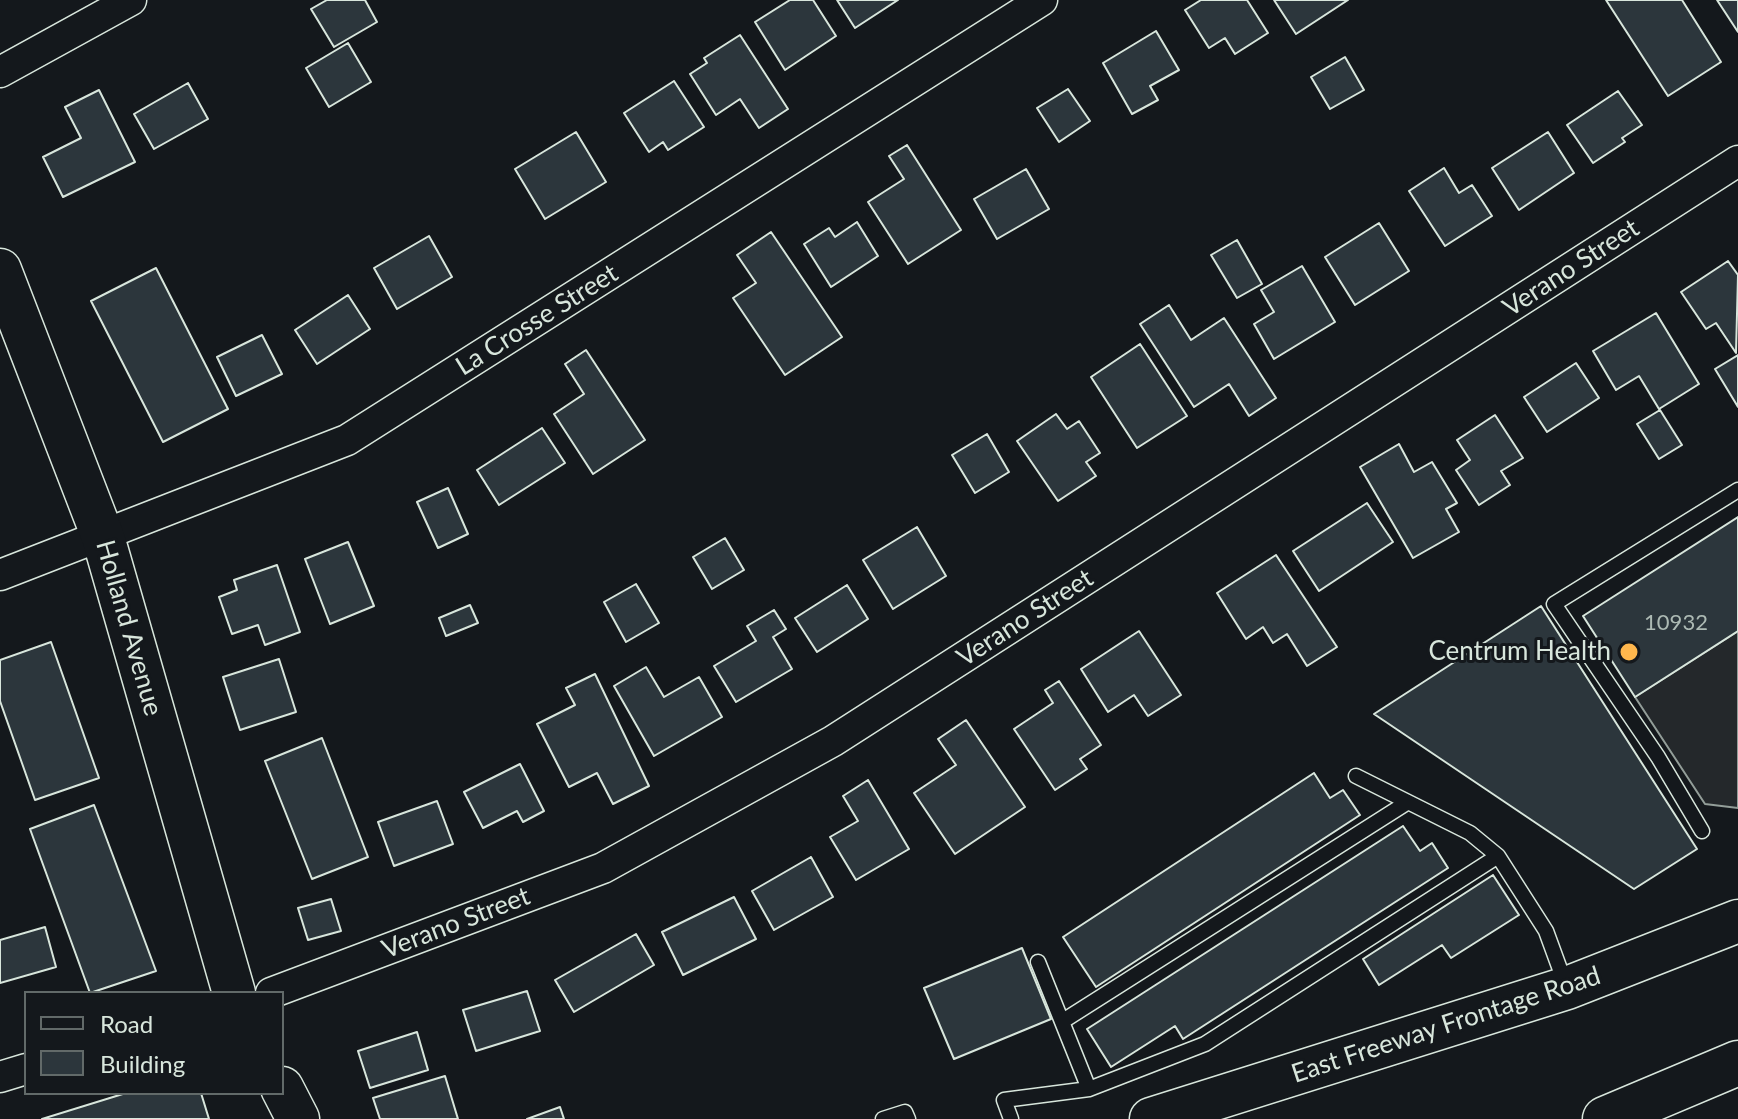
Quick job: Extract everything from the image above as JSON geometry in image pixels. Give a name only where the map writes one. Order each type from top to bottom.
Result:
[{"type":"highway","points":[[1605,1119],[1738,1063]]},
{"type":"main road","name":"Holland Avenue","points":[[0,270],[103,537],[233,991]]},
{"type":"main road","name":"East Freeway Frontage Road","points":[[1151,1119],[1567,988],[1738,921]]},
{"type":"main road","points":[[284,1092],[298,1119]]},
{"type":"main road","points":[[258,1095],[264,1119]]},
{"type":"street","points":[[0,72],[131,0]]},
{"type":"street","name":"La Crosse Street","points":[[0,575],[347,440],[1042,0]]},
{"type":"street","name":"Verano Street","points":[[276,991],[603,868],[833,741],[1738,161]]},
{"type":"street","points":[[0,1077],[24,1070]]},
{"type":"lane","points":[[1702,831],[1658,757],[1554,604],[1738,490]]},
{"type":"lane","points":[[1356,776],[1470,833],[1498,856],[1546,931],[1567,988]]},
{"type":"lane","points":[[1063,1021],[1408,802]]},
{"type":"lane","points":[[1011,1119],[1004,1100],[1089,1089],[1205,1044],[1498,856]]},
{"type":"lane","points":[[1038,962],[1089,1089]]},
{"type":"lane","points":[[883,1119],[905,1112],[908,1119]]},
{"type":"shaded area","points":[[1738,631],[1738,808],[1705,804],[1635,697]]},
{"type":"building","points":[[327,0],[365,0],[377,22],[334,47],[311,9]]},
{"type":"building","points":[[790,0],[813,0],[836,36],[785,70],[755,22]]},
{"type":"building","points":[[837,0],[898,0],[855,28]]},
{"type":"building","points":[[1201,0],[1247,0],[1268,33],[1235,54],[1225,38],[1209,48],[1185,10]]},
{"type":"building","points":[[1274,0],[1348,0],[1296,34]]},
{"type":"building","points":[[1606,0],[1682,0],[1721,62],[1668,96]]},
{"type":"building","points":[[1717,0],[1738,0],[1738,32]]},
{"type":"building","points":[[1156,31],[1179,70],[1150,86],[1158,100],[1132,114],[1103,63]]},
{"type":"building","points":[[740,35],[788,109],[759,128],[740,99],[716,115],[690,74],[707,63],[704,58]]},
{"type":"building","points":[[348,43],[371,82],[329,107],[306,68]]},
{"type":"building","points":[[1345,57],[1364,90],[1330,109],[1311,77]]},
{"type":"building","points":[[674,81],[704,127],[668,150],[663,142],[649,152],[624,113]]},
{"type":"building","points":[[188,83],[208,119],[154,149],[134,114]]},
{"type":"building","points":[[1068,89],[1090,121],[1059,142],[1037,108]]},
{"type":"building","points":[[99,90],[135,162],[63,197],[43,157],[81,138],[65,107]]},
{"type":"building","points":[[1618,91],[1642,125],[1622,138],[1625,142],[1593,163],[1567,125]]},
{"type":"building","points":[[576,132],[606,182],[545,219],[515,169]]},
{"type":"building","points":[[1548,132],[1574,173],[1519,210],[1492,168]]},
{"type":"building","points":[[907,145],[961,230],[908,264],[868,202],[904,179],[889,156]]},
{"type":"building","points":[[1444,168],[1459,193],[1472,185],[1492,216],[1445,246],[1409,191]]},
{"type":"building","points":[[1026,169],[1049,209],[997,239],[974,199]]},
{"type":"building","points":[[857,222],[878,256],[831,287],[804,244],[829,228],[835,237]]},
{"type":"building","points":[[1379,223],[1409,271],[1355,305],[1325,257]]},
{"type":"building","points":[[771,232],[842,337],[785,375],[733,298],[756,283],[737,255]]},
{"type":"building","points":[[429,236],[452,277],[397,309],[374,268]]},
{"type":"building","points":[[1237,240],[1262,284],[1237,298],[1211,255]]},
{"type":"building","points":[[1728,261],[1738,275],[1736,353],[1716,323],[1706,329],[1681,292]]},
{"type":"building","points":[[1302,266],[1335,322],[1274,359],[1254,324],[1274,312],[1261,290]]},
{"type":"building","points":[[156,268],[228,409],[163,442],[91,301]]},
{"type":"building","points":[[348,295],[370,329],[317,364],[295,330]]},
{"type":"building","points":[[1169,305],[1191,340],[1224,318],[1276,398],[1249,416],[1229,384],[1194,407],[1140,324]]},
{"type":"building","points":[[1656,313],[1699,384],[1659,409],[1639,376],[1616,390],[1593,351]]},
{"type":"building","points":[[262,335],[282,374],[236,396],[217,357]]},
{"type":"building","points":[[1140,344],[1187,416],[1137,448],[1091,377]]},
{"type":"building","points":[[586,350],[645,440],[593,474],[554,414],[584,394],[565,364]]},
{"type":"building","points":[[1738,355],[1738,407],[1715,369]]},
{"type":"building","points":[[1576,363],[1599,398],[1547,432],[1524,397]]},
{"type":"building","points":[[1660,410],[1682,445],[1659,459],[1637,424]]},
{"type":"building","points":[[1056,414],[1067,429],[1079,421],[1100,453],[1086,462],[1096,476],[1058,501],[1017,441]]},
{"type":"building","points":[[1495,415],[1523,458],[1501,471],[1510,485],[1479,505],[1456,470],[1470,460],[1457,440]]},
{"type":"building","points":[[542,428],[565,463],[499,505],[477,470]]},
{"type":"building","points":[[987,434],[1009,472],[975,493],[952,455]]},
{"type":"building","points":[[1399,444],[1414,472],[1432,462],[1457,503],[1446,509],[1459,532],[1413,558],[1360,467]]},
{"type":"building","points":[[448,488],[468,534],[438,548],[417,502]]},
{"type":"building","points":[[1367,503],[1393,542],[1319,591],[1293,551]]},
{"type":"building","points":[[1738,517],[1738,631],[1635,697],[1583,616]]},
{"type":"building","points":[[917,527],[946,576],[893,609],[863,560]]},
{"type":"building","points":[[725,538],[744,570],[712,589],[693,557]]},
{"type":"building","points":[[348,542],[374,606],[330,624],[305,559]]},
{"type":"building","points":[[1276,555],[1337,647],[1307,666],[1287,634],[1273,643],[1263,627],[1246,639],[1217,593]]},
{"type":"building","points":[[277,565],[300,632],[265,645],[258,625],[232,634],[219,597],[237,590],[234,580]]},
{"type":"building","points":[[636,584],[659,623],[626,642],[604,602]]},
{"type":"building","points":[[847,585],[868,619],[817,652],[795,618]]},
{"type":"building","points":[[470,605],[478,623],[446,636],[439,618]]},
{"type":"building","points":[[1541,606],[1697,849],[1634,889],[1374,714]]},
{"type":"building","points":[[774,610],[786,629],[773,637],[792,669],[736,702],[714,666],[756,641],[747,626]]},
{"type":"building","points":[[1139,631],[1181,695],[1148,716],[1134,695],[1108,712],[1081,669]]},
{"type":"building","points":[[51,642],[99,778],[35,800],[0,701],[0,660]]},
{"type":"building","points":[[279,659],[296,712],[240,730],[223,677]]},
{"type":"building","points":[[646,667],[664,697],[699,677],[722,717],[654,756],[614,686]]},
{"type":"building","points":[[595,674],[649,786],[613,804],[597,773],[569,787],[537,724],[575,705],[566,688]]},
{"type":"building","points":[[1059,681],[1101,745],[1080,759],[1087,769],[1055,790],[1014,729],[1053,703],[1045,690]]},
{"type":"building","points":[[966,720],[1025,807],[955,854],[914,793],[956,765],[938,739]]},
{"type":"building","points":[[322,738],[368,857],[312,879],[265,761]]},
{"type":"building","points":[[520,764],[544,811],[523,822],[517,811],[483,828],[464,792]]},
{"type":"building","points":[[1314,773],[1330,798],[1343,790],[1360,815],[1096,987],[1063,937]]},
{"type":"building","points":[[868,780],[909,849],[856,880],[830,837],[858,821],[843,796]]},
{"type":"building","points":[[437,801],[453,844],[394,866],[378,822]]},
{"type":"building","points":[[94,805],[156,971],[89,991],[30,829]]},
{"type":"building","points":[[1403,826],[1420,851],[1432,843],[1448,868],[1183,1039],[1175,1026],[1111,1067],[1087,1029]]},
{"type":"building","points":[[811,857],[833,897],[774,930],[752,891]]},
{"type":"building","points":[[1493,875],[1519,915],[1451,958],[1442,945],[1379,985],[1363,959]]},
{"type":"building","points":[[734,897],[756,939],[683,975],[662,932]]},
{"type":"building","points":[[331,899],[341,931],[308,940],[298,908]]},
{"type":"building","points":[[45,927],[56,967],[0,983],[0,940]]},
{"type":"building","points":[[636,934],[654,965],[574,1012],[555,980]]},
{"type":"building","points":[[1022,948],[1051,1019],[954,1059],[924,988]]},
{"type":"building","points":[[527,991],[540,1031],[476,1051],[463,1010]]},
{"type":"building","points":[[417,1032],[428,1070],[370,1088],[358,1051]]},
{"type":"building","points":[[445,1076],[458,1119],[380,1119],[373,1098]]},
{"type":"building","points":[[120,1095],[202,1095],[209,1119],[42,1119]]},
{"type":"building","points":[[560,1107],[564,1119],[527,1119]]},
{"type":"place","name":"Centrum Health","points":[[1629,652]]}]
